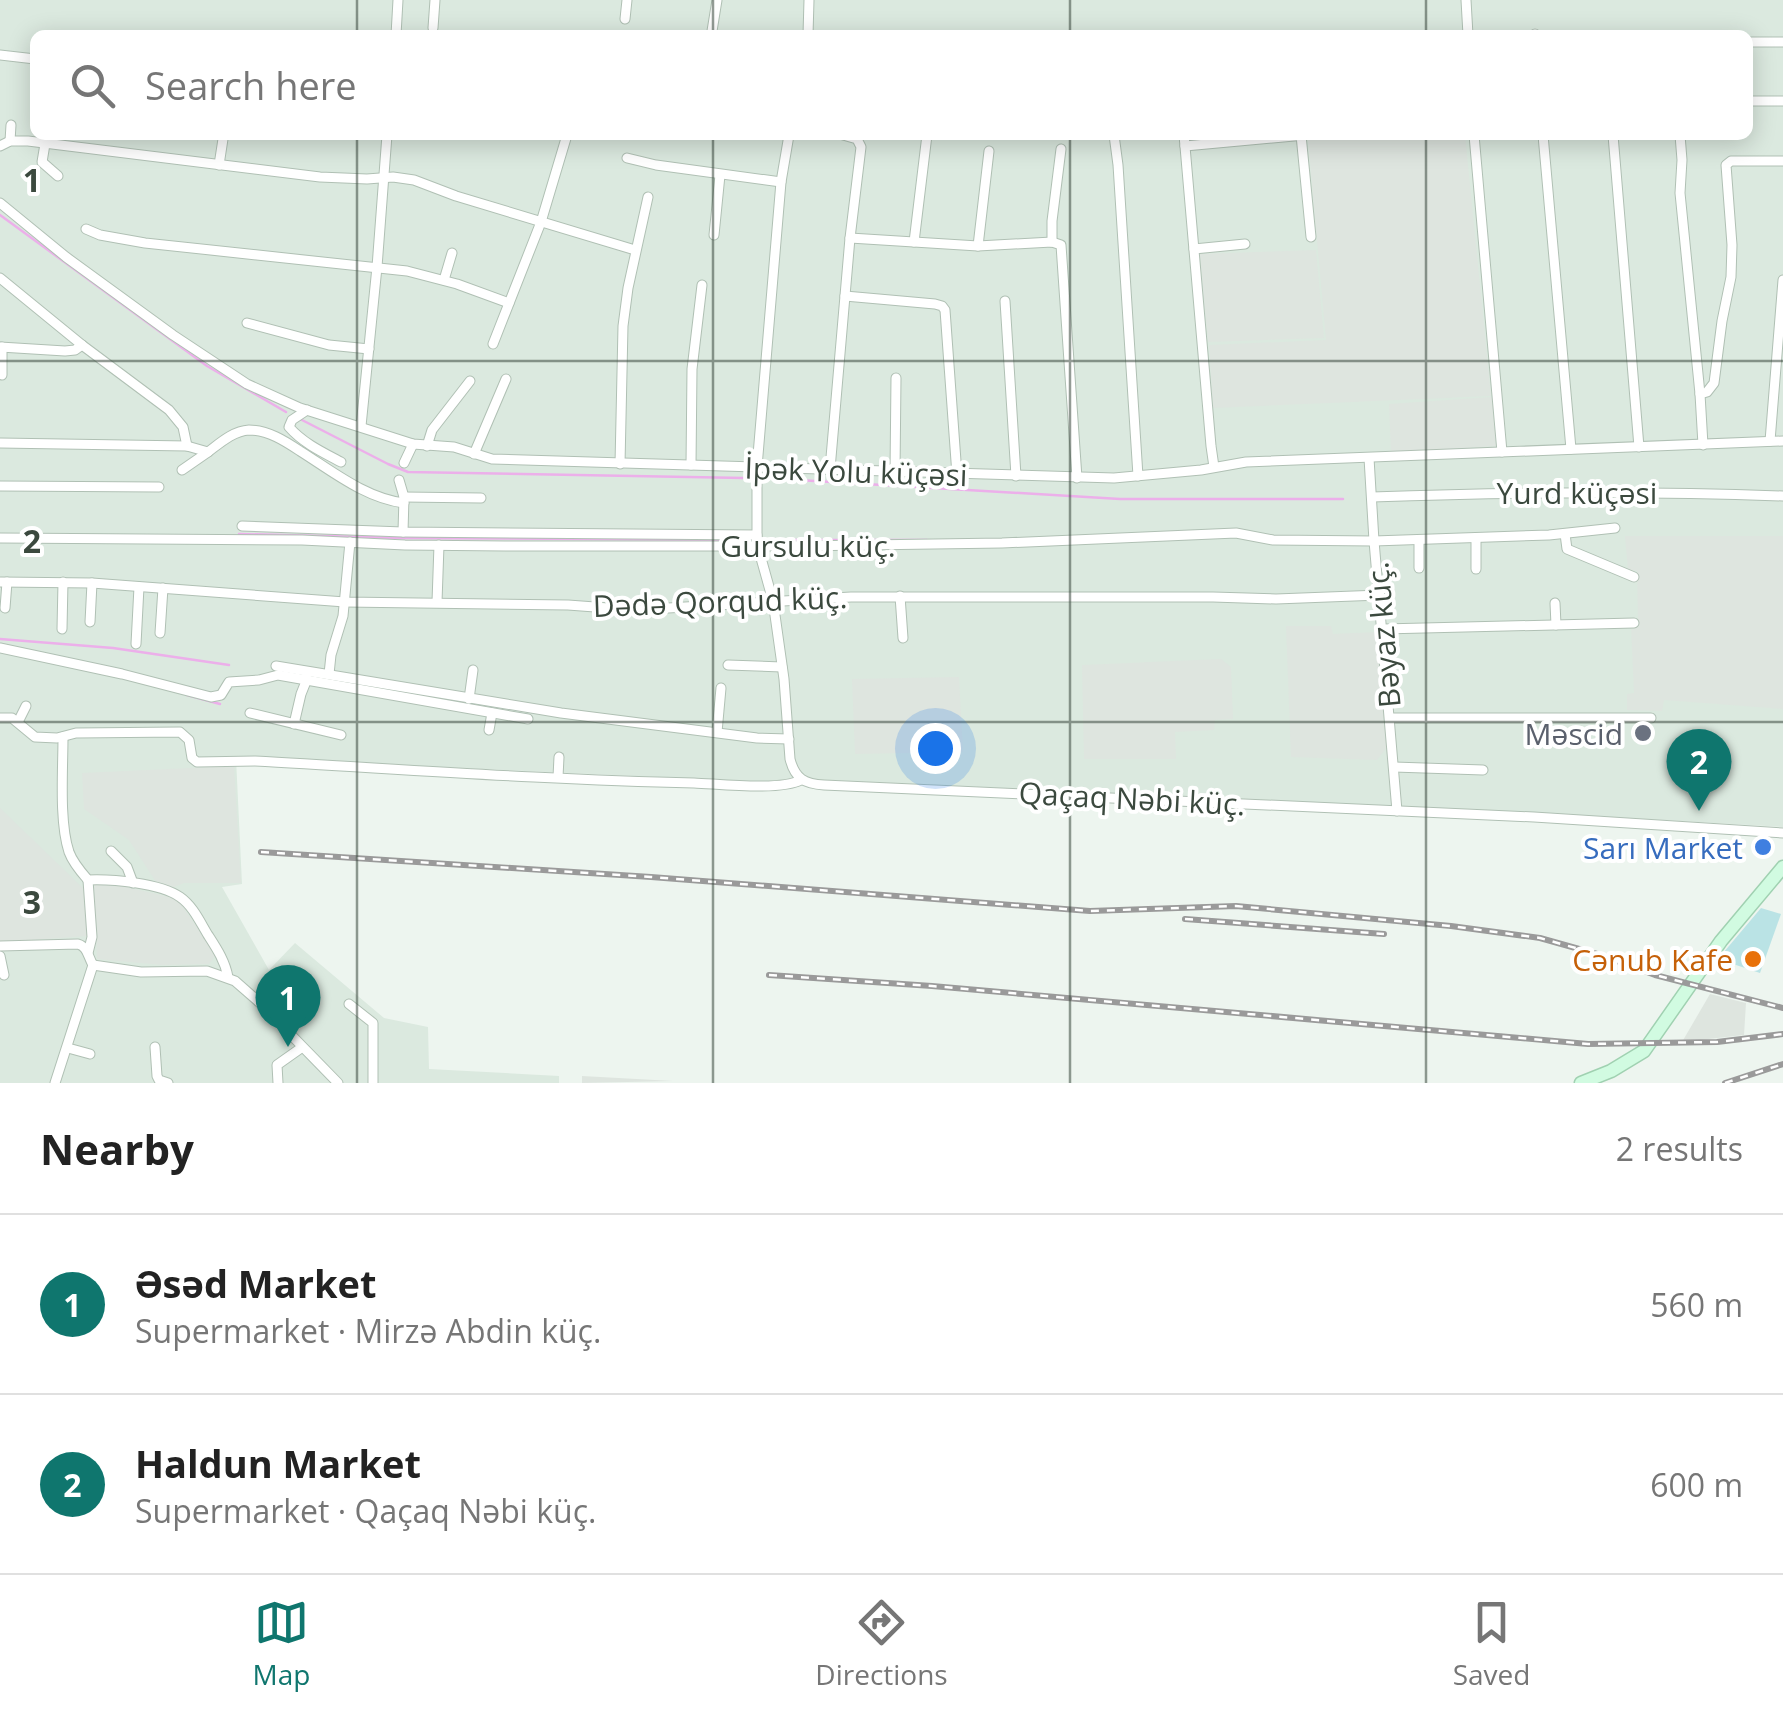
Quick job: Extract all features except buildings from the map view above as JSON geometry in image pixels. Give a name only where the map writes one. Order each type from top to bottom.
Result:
[{"type":"main road","points":[[1581,1083],[1644,1052],[1721,941],[1783,867]]},
{"type":"street","points":[[396,30],[398,0]]},
{"type":"street","points":[[432,28],[435,0]]},
{"type":"street","points":[[625,19],[627,0]]},
{"type":"street","points":[[712,30],[717,0]]},
{"type":"street","points":[[808,30],[810,0]]},
{"type":"street","points":[[1466,0],[1468,30]]},
{"type":"street","points":[[1753,42],[1783,42]]},
{"type":"street","points":[[0,55],[30,58]]},
{"type":"street","points":[[1753,101],[1783,101]]},
{"type":"street","points":[[12,125],[5,144],[44,144],[320,178],[414,180],[635,250]]},
{"type":"street","points":[[219,165],[223,140]]},
{"type":"street","points":[[360,426],[378,267],[387,140]]},
{"type":"street","points":[[493,344],[541,222],[566,140]]},
{"type":"street","points":[[788,140],[781,182],[758,467],[758,540],[772,600],[792,766],[801,780]]},
{"type":"street","points":[[830,468],[861,147],[858,140]]},
{"type":"street","points":[[914,242],[925,140]]},
{"type":"street","points":[[1115,140],[1138,476]]},
{"type":"street","points":[[1185,140],[1214,468]]},
{"type":"street","points":[[1303,140],[1311,237]]},
{"type":"street","points":[[1474,140],[1502,452]]},
{"type":"street","points":[[1544,140],[1570,449]]},
{"type":"street","points":[[1614,140],[1639,447]]},
{"type":"street","points":[[1680,140],[1680,193],[1703,445]]},
{"type":"street","points":[[44,144],[42,162],[58,176]]},
{"type":"street","points":[[1052,242],[1060,149]]},
{"type":"street","points":[[978,246],[989,152]]},
{"type":"street","points":[[627,158],[781,182]]},
{"type":"street","points":[[1700,394],[1708,392],[1714,384],[1731,277],[1726,164],[1783,161]]},
{"type":"street","points":[[714,235],[720,174]]},
{"type":"street","points":[[620,464],[623,326],[648,197]]},
{"type":"street","name":"İpək Yolu küçəsi","points":[[0,203],[66,257],[216,365],[268,395],[413,444],[454,447],[492,460],[1077,478],[1138,476],[1246,462],[1783,441]]},
{"type":"street","points":[[86,229],[145,243],[378,267],[444,280],[510,303]]},
{"type":"street","points":[[850,238],[978,246],[1058,243],[1062,248],[1077,478]]},
{"type":"street","points":[[1194,248],[1244,244]]},
{"type":"street","points":[[444,280],[452,253]]},
{"type":"street","points":[[0,278],[82,346],[169,410],[183,427],[187,446]]},
{"type":"street","points":[[1770,441],[1783,280]]},
{"type":"street","points":[[691,464],[692,368],[702,285]]},
{"type":"street","points":[[846,296],[935,304],[945,310],[957,475]]},
{"type":"street","points":[[1005,301],[1016,476]]},
{"type":"street","points":[[247,323],[330,345],[369,348]]},
{"type":"street","points":[[2,375],[1,347],[65,351],[82,346]]},
{"type":"street","points":[[895,472],[896,378]]},
{"type":"street","points":[[474,454],[506,379]]},
{"type":"street","points":[[427,446],[432,430],[470,382]]},
{"type":"street","points":[[307,410],[292,420],[289,427],[310,446],[341,462]]},
{"type":"street","points":[[182,470],[231,436],[244,431],[268,433],[381,498],[481,498]]},
{"type":"street","points":[[0,442],[187,446],[208,452]]},
{"type":"street","points":[[404,463],[413,444]]},
{"type":"street","name":"Bəyaz küç.","points":[[1369,458],[1397,811]]},
{"type":"street","points":[[399,480],[404,500],[403,532]]},
{"type":"street","points":[[0,486],[158,487]]},
{"type":"street","name":"Yurd küçəsi","points":[[1372,497],[1486,492],[1783,496]]},
{"type":"street","points":[[242,526],[758,540]]},
{"type":"street","name":"Gursulu küç.","points":[[0,538],[439,545],[758,540],[1002,543],[1236,533],[1273,540],[1374,541],[1476,539],[1615,528]]},
{"type":"street","points":[[1564,534],[1567,549],[1634,577]]},
{"type":"street","points":[[1476,539],[1476,570]]},
{"type":"street","points":[[1419,540],[1419,568]]},
{"type":"street","points":[[329,674],[345,602],[350,542]]},
{"type":"street","points":[[437,602],[439,545]]},
{"type":"street","points":[[3,582],[4,608]]},
{"type":"street","name":"Dədə Qorqud küç.","points":[[3,582],[92,582],[345,602],[568,604],[635,610],[900,596],[1276,599],[1380,595]]},
{"type":"street","points":[[62,628],[63,582]]},
{"type":"street","points":[[90,622],[92,582]]},
{"type":"street","points":[[136,644],[139,587]]},
{"type":"street","points":[[160,633],[163,588]]},
{"type":"street","points":[[900,596],[903,638]]},
{"type":"street","points":[[1556,603],[1556,625]]},
{"type":"street","points":[[1383,629],[1634,623]]},
{"type":"street","points":[[0,648],[211,697],[221,695],[233,681],[329,674],[561,714],[789,739]]},
{"type":"street","points":[[276,666],[528,719]]},
{"type":"street","points":[[728,666],[782,667]]},
{"type":"street","points":[[469,698],[474,670]]},
{"type":"street","points":[[294,724],[309,676]]},
{"type":"street","points":[[718,732],[721,688]]},
{"type":"street","points":[[18,722],[26,706]]},
{"type":"street","points":[[250,713],[341,735]]},
{"type":"street","points":[[489,730],[492,713]]},
{"type":"street","points":[[0,718],[12,718],[34,736],[62,737],[67,844],[88,880],[92,937],[88,953]]},
{"type":"street","points":[[1390,718],[1651,718]]},
{"type":"street","name":"Qaçaq Nəbi küç.","points":[[62,737],[76,733],[180,732],[190,740],[192,758],[197,762],[777,786],[801,780],[824,786],[1534,816],[1783,833]]},
{"type":"street","points":[[558,777],[559,757]]},
{"type":"street","points":[[1394,767],[1483,770]]},
{"type":"street","points":[[112,851],[127,867],[133,883]]},
{"type":"street","points":[[88,880],[161,889],[185,901],[220,953],[228,978]]},
{"type":"street","points":[[0,946],[78,944],[93,965],[55,1083]]},
{"type":"street","points":[[0,956],[4,975]]},
{"type":"street","points":[[93,965],[141,972],[207,971],[228,978],[259,1002],[338,1083]]},
{"type":"street","points":[[259,1002],[274,990]]},
{"type":"street","points":[[349,1004],[374,1023],[373,1083]]},
{"type":"street","points":[[155,1047],[156,1076],[168,1083]]},
{"type":"street","points":[[68,1048],[90,1054]]},
{"type":"street","points":[[278,1083],[278,1065],[301,1048]]},
{"type":"shaded area","points":[[0,0],[1783,0],[1783,827],[827,780],[771,782],[236,758],[242,884],[222,887],[269,970],[295,943],[384,1018],[428,1027],[429,1069],[559,1076],[559,1083],[0,1083]]},
{"type":"shaded area","points":[[1308,140],[1465,140],[1491,396],[1213,408],[1209,345],[1326,340]]},
{"type":"shaded area","points":[[1316,250],[1324,338],[1208,342],[1200,254]]},
{"type":"shaded area","points":[[1492,397],[1496,446],[1391,453],[1389,404]]},
{"type":"shaded area","points":[[1625,536],[1783,536],[1783,709],[1664,700],[1662,711],[1627,710],[1627,694],[1634,693],[1631,627],[1638,625],[1637,571],[1628,570]]},
{"type":"shaded area","points":[[1286,626],[1331,626],[1333,634],[1378,632],[1387,747],[1377,760],[1291,757]]},
{"type":"shaded area","points":[[1221,659],[1231,667],[1233,719],[1215,720],[1214,730],[1175,732],[1176,759],[1084,759],[1082,665]]},
{"type":"shaded area","points":[[959,677],[963,752],[855,754],[852,679]]},
{"type":"shaded area","points":[[234,766],[241,883],[184,883],[171,888],[156,882],[129,840],[84,809],[82,773]]},
{"type":"shaded area","points":[[0,808],[85,890],[88,936],[0,942]]},
{"type":"shaded area","points":[[94,883],[173,898],[216,955],[209,964],[162,965],[97,959]]},
{"type":"shaded area","points":[[1761,908],[1781,914],[1760,973],[1718,959]]},
{"type":"shaded area","points":[[1710,994],[1746,1003],[1744,1035],[1682,1042]]},
{"type":"shaded area","points":[[582,1076],[673,1081],[582,1083]]},
{"type":"waterway","points":[[0,215],[207,366],[286,412]]},
{"type":"waterway","points":[[300,419],[408,472],[744,478]]},
{"type":"waterway","points":[[764,478],[1120,499],[1343,499]]},
{"type":"waterway","points":[[239,534],[748,540]]},
{"type":"waterway","points":[[766,540],[927,540]]},
{"type":"waterway","points":[[0,639],[113,648],[229,665]]},
{"type":"waterway","points":[[187,695],[220,704]]},
{"type":"railway","points":[[261,852],[1090,911],[1236,906],[1451,926],[1540,938],[1655,975],[1783,1008]]},
{"type":"railway","points":[[1185,919],[1384,934]]},
{"type":"railway","points":[[769,975],[1588,1044],[1717,1042],[1783,1034]]},
{"type":"railway","points":[[1725,1083],[1783,1064]]},
{"type":"place","name":"Məscid","points":[[1643,733]]},
{"type":"place","name":"Haldun Market","points":[[1699,811]]},
{"type":"place","name":"Sarı Market","points":[[1763,847]]},
{"type":"place","name":"Cənub Kafe","points":[[1753,959]]},
{"type":"place","name":"Əsəd Market","points":[[288,1047]]}]
